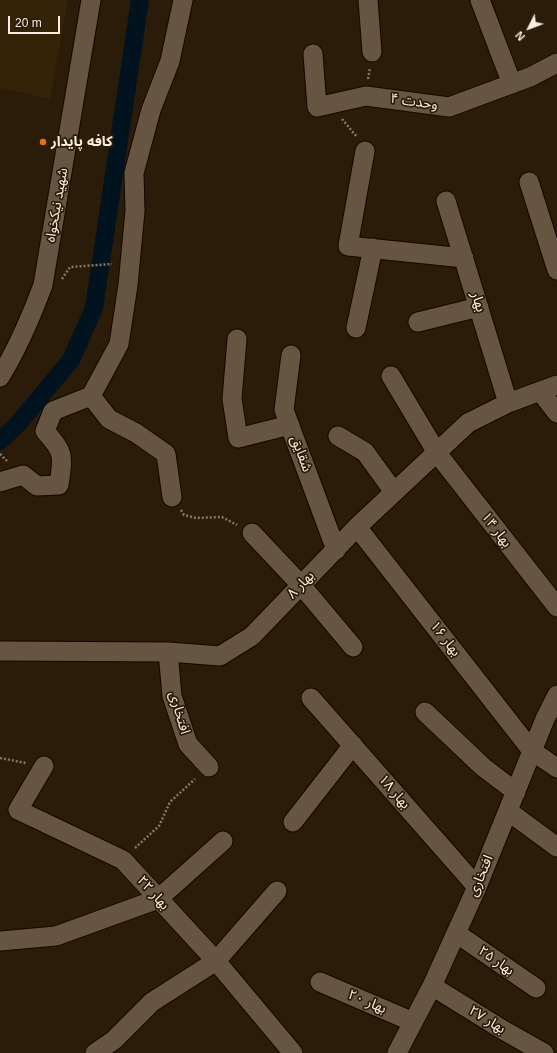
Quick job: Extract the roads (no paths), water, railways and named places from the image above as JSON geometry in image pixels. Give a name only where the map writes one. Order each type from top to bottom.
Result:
[{"type":"street","name":"شهید نیکخواه","points":[[0,377],[13,356],[31,319],[44,281],[91,0]]},
{"type":"street","points":[[0,482],[2,480],[23,475],[37,486],[59,485],[62,460],[59,446],[45,431],[53,411],[91,396],[119,344],[128,285],[135,211],[134,173],[151,110],[170,61],[184,0]]},
{"type":"street","points":[[368,0],[372,52]]},
{"type":"street","points":[[480,0],[512,84]]},
{"type":"street","name":"وحدت ۴","points":[[313,54],[316,107],[366,96],[449,107],[512,84],[555,71]]},
{"type":"street","points":[[365,151],[348,246],[464,258]]},
{"type":"street","points":[[528,182],[557,270]]},
{"type":"street","name":"بهار","points":[[446,201],[508,403]]},
{"type":"street","points":[[356,328],[373,248]]},
{"type":"street","points":[[418,322],[479,307]]},
{"type":"street","points":[[237,339],[232,398],[238,438],[290,425]]},
{"type":"street","name":"شقایق","points":[[291,355],[284,410],[336,550]]},
{"type":"street","name":"بهار ۱۴","points":[[391,376],[437,453],[557,607]]},
{"type":"street","points":[[548,388],[557,414]]},
{"type":"street","name":"بهار ۸","points":[[0,651],[168,652],[220,656],[252,636],[357,527],[468,423],[508,403],[548,388]]},
{"type":"street","points":[[91,396],[109,419],[136,433],[166,454],[172,497]]},
{"type":"street","points":[[338,436],[365,452],[394,492]]},
{"type":"street","name":"بهار ۱۶","points":[[357,527],[532,751],[557,768]]},
{"type":"street","points":[[252,533],[301,585],[353,648]]},
{"type":"street","name":"افتخاری","points":[[168,652],[172,696],[188,744],[209,767]]},
{"type":"street","name":"افتخاری","points":[[396,1053],[432,986],[477,887],[532,751],[557,695]]},
{"type":"street","name":"بهار ۱۸","points":[[311,698],[477,887]]},
{"type":"street","points":[[425,712],[483,767],[516,792]]},
{"type":"street","points":[[293,822],[352,745]]},
{"type":"street","name":"بهار ۲۲","points":[[44,766],[18,810],[123,860],[216,961],[293,1053]]},
{"type":"street","points":[[508,811],[557,847]]},
{"type":"street","points":[[0,941],[56,936],[158,899],[222,841]]},
{"type":"street","points":[[95,1053],[114,1040],[152,1002],[216,961],[277,891]]},
{"type":"street","name":"بهار ۲۵","points":[[456,933],[536,988]]},
{"type":"street","name":"بهار ۲۰","points":[[320,982],[413,1022]]},
{"type":"street","name":"بهار ۲۷","points":[[432,986],[503,1030],[544,1053]]},
{"type":"waterway","points":[[0,441],[17,425],[71,360],[94,308],[140,0]]},
{"type":"place","name":"کافه پایدار","points":[[43,142]]}]
